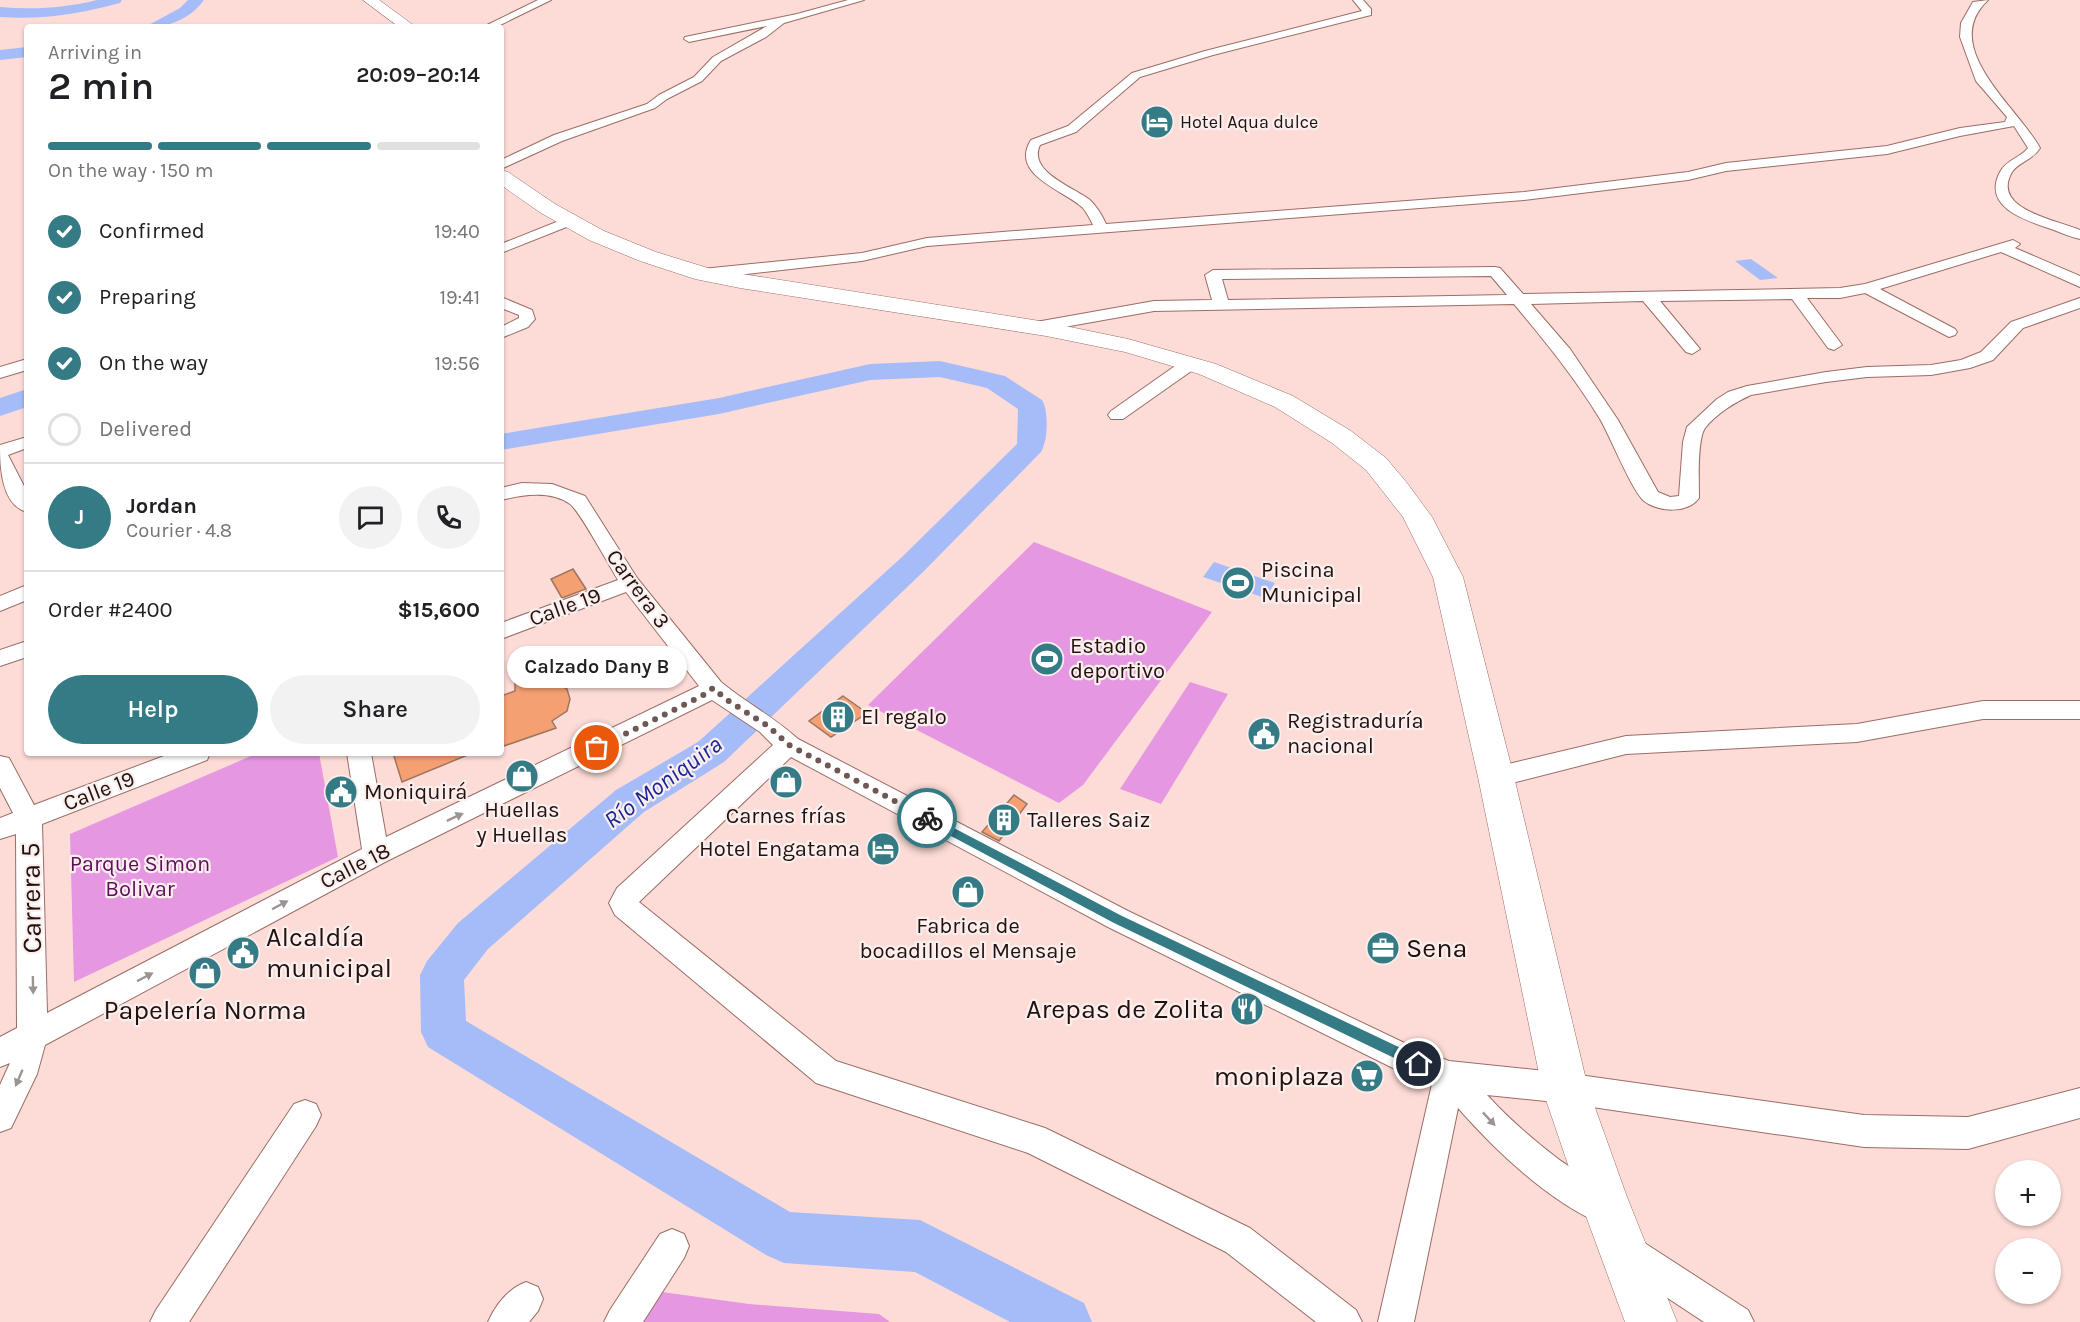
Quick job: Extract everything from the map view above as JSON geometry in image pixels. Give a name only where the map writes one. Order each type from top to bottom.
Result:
[{"type":"main road","points":[[370,0],[406,24]]},
{"type":"main road","points":[[504,178],[569,222],[624,249],[702,274],[1110,340],[1191,363],[1266,392],[1312,418],[1375,462],[1396,487],[1441,560],[1448,577],[1496,777],[1565,1088],[1651,1322]]},
{"type":"street","points":[[494,24],[546,0]]},
{"type":"street","points":[[689,39],[859,0]]},
{"type":"street","points":[[1101,227],[1088,206],[1046,177],[1033,165],[1031,151],[1035,143],[1072,129],[1136,75],[1209,53],[1366,13],[1366,9],[1358,0]]},
{"type":"street","points":[[1983,0],[1976,4],[1974,12],[1966,23],[1965,37],[1982,81],[2024,130],[2034,148],[2030,154],[2013,163],[2005,173],[2002,183],[2003,195],[2009,205],[2021,214],[2080,235]]},
{"type":"street","points":[[504,164],[558,138],[651,106],[663,97],[698,79],[717,59],[762,35],[783,19]]},
{"type":"street","points":[[702,274],[862,257],[927,242],[1524,196],[1652,181],[1726,167],[1887,150],[1960,132],[2005,126],[2010,124],[2012,117]]},
{"type":"street","points":[[504,248],[569,222]]},
{"type":"street","points":[[1036,327],[1154,306],[1519,301],[1647,296],[1840,293],[1867,288],[2008,246],[2080,282]]},
{"type":"street","points":[[1221,304],[1214,275],[1495,271],[1564,353],[1609,420],[1650,496],[1671,504],[1684,502],[1689,498],[1692,442],[1696,427],[1734,396],[1747,391],[1826,377],[1867,372],[1931,370],[1964,364],[1987,356],[2017,325],[2080,303]]},
{"type":"street","points":[[1867,288],[1949,332]]},
{"type":"street","points":[[1797,295],[1834,345]]},
{"type":"street","points":[[1647,296],[1692,349]]},
{"type":"street","points":[[504,303],[526,313],[527,319],[522,324],[504,332]]},
{"type":"street","points":[[1117,415],[1191,363]]},
{"type":"street","points":[[0,373],[24,365]]},
{"type":"street","points":[[0,451],[24,443]]},
{"type":"street","points":[[0,457],[24,504]]},
{"type":"street","name":"Carrera 3","points":[[504,493],[522,489],[552,490],[578,500],[630,583],[720,694],[768,726],[789,745],[1118,919],[1404,1058],[1449,1076]]},
{"type":"street","name":"Calle 19","points":[[504,630],[630,583]]},
{"type":"street","points":[[0,604],[24,593]]},
{"type":"street","points":[[0,658],[24,650]]},
{"type":"street","name":"Calle 18","points":[[0,1053],[376,854],[535,779],[702,696],[720,694]]},
{"type":"street","points":[[1496,777],[1626,745],[1857,733],[1983,710],[2080,710]]},
{"type":"street","points":[[789,745],[627,896],[623,903],[625,907],[827,1073],[1034,1139],[1238,1240],[1344,1322]]},
{"type":"street","name":"Calle 19","points":[[0,829],[190,756]]},
{"type":"street","points":[[360,756],[376,854]]},
{"type":"street","name":"Carrera 5","points":[[0,765],[29,819],[32,1037],[22,1074],[0,1116]]},
{"type":"street","points":[[1449,1076],[1565,1088],[1864,1131],[1968,1133],[2070,1108],[2080,1103]]},
{"type":"street","points":[[1449,1076],[1494,1125],[1538,1163],[1609,1211]]},
{"type":"street","points":[[1396,1322],[1449,1076]]},
{"type":"street","points":[[168,1322],[305,1115]]},
{"type":"street","points":[[622,1322],[672,1246]]},
{"type":"street","points":[[1623,1249],[1736,1322]]},
{"type":"green space","name":"Estadio deportivo","points":[[1034,542],[1212,612],[1083,785],[1059,803],[868,705]]},
{"type":"green space","points":[[1190,682],[1228,694],[1161,804],[1120,789]]},
{"type":"green space","name":"Parque Simon Bolivar","points":[[251,756],[320,756],[338,857],[74,982],[70,834]]},
{"type":"green space","points":[[662,1292],[749,1304],[879,1314],[890,1322],[644,1322]]},
{"type":"water","points":[[1751,259],[1778,278],[1760,280],[1735,261]]},
{"type":"water","points":[[1214,562],[1275,583],[1265,598],[1203,577]]},
{"type":"building","points":[[573,569],[586,589],[562,598],[551,579]]},
{"type":"building","points":[[652,664],[660,676],[641,684],[633,672]]},
{"type":"building","points":[[534,678],[538,685],[556,682],[567,689],[570,699],[567,711],[552,721],[556,728],[504,746],[504,695],[515,691],[515,682]]},
{"type":"building","name":"El regalo","points":[[843,696],[867,713],[831,737],[809,721]]},
{"type":"building","points":[[394,756],[465,756],[402,782]]},
{"type":"building","name":"Talleres Saiz","points":[[1014,795],[1027,804],[999,841],[982,832]]},
{"type":"waterway","name":"Río Moniquira","points":[[0,12],[27,14],[71,11],[115,0]]},
{"type":"waterway","name":"Río Moniquira","points":[[159,24],[185,11],[197,0]]},
{"type":"waterway","name":"Río Moniquira","points":[[0,55],[24,52]]},
{"type":"waterway","name":"Río Moniquira","points":[[504,442],[719,406],[870,372],[940,369],[996,382],[1032,406],[1031,446],[913,564],[711,752],[630,801],[473,936],[442,975],[444,1032],[784,1237],[920,1246],[1065,1322]]},
{"type":"waterway","name":"Río Moniquira","points":[[0,408],[24,398]]},
{"type":"way so far","points":[[597,748],[702,696],[713,688],[727,700],[768,726],[789,745],[927,818]]},
{"type":"place","name":"Hotel Aqua dulce","points":[[1157,122]]},
{"type":"place","name":"Piscina Municipal","points":[[1238,583]]},
{"type":"place","name":"Estadio deportivo","points":[[1047,659]]},
{"type":"place","name":"El regalo","points":[[838,717]]},
{"type":"place","name":"Registraduría nacional","points":[[1264,734]]},
{"type":"place","name":"Calzado Dany B","points":[[597,748]]},
{"type":"place","name":"Huellas y Huellas","points":[[522,776]]},
{"type":"place","name":"Carnes frías","points":[[786,782]]},
{"type":"place","name":"Moniquirá","points":[[341,792]]},
{"type":"place","name":"Talleres Saiz","points":[[1004,820]]},
{"type":"place","name":"Hotel Engatama","points":[[883,849]]},
{"type":"place","name":"Fabrica de bocadillos el Mensaje","points":[[968,892]]},
{"type":"place","name":"Sena","points":[[1383,948]]},
{"type":"place","name":"Alcaldía municipal","points":[[243,953]]},
{"type":"place","name":"Papelería Norma","points":[[205,973]]},
{"type":"place","name":"Arepas de Zolita","points":[[1247,1009]]},
{"type":"place","name":"moniplaza","points":[[1367,1076]]},
{"type":"route","points":[[927,818],[1118,919],[1419,1064]]}]
